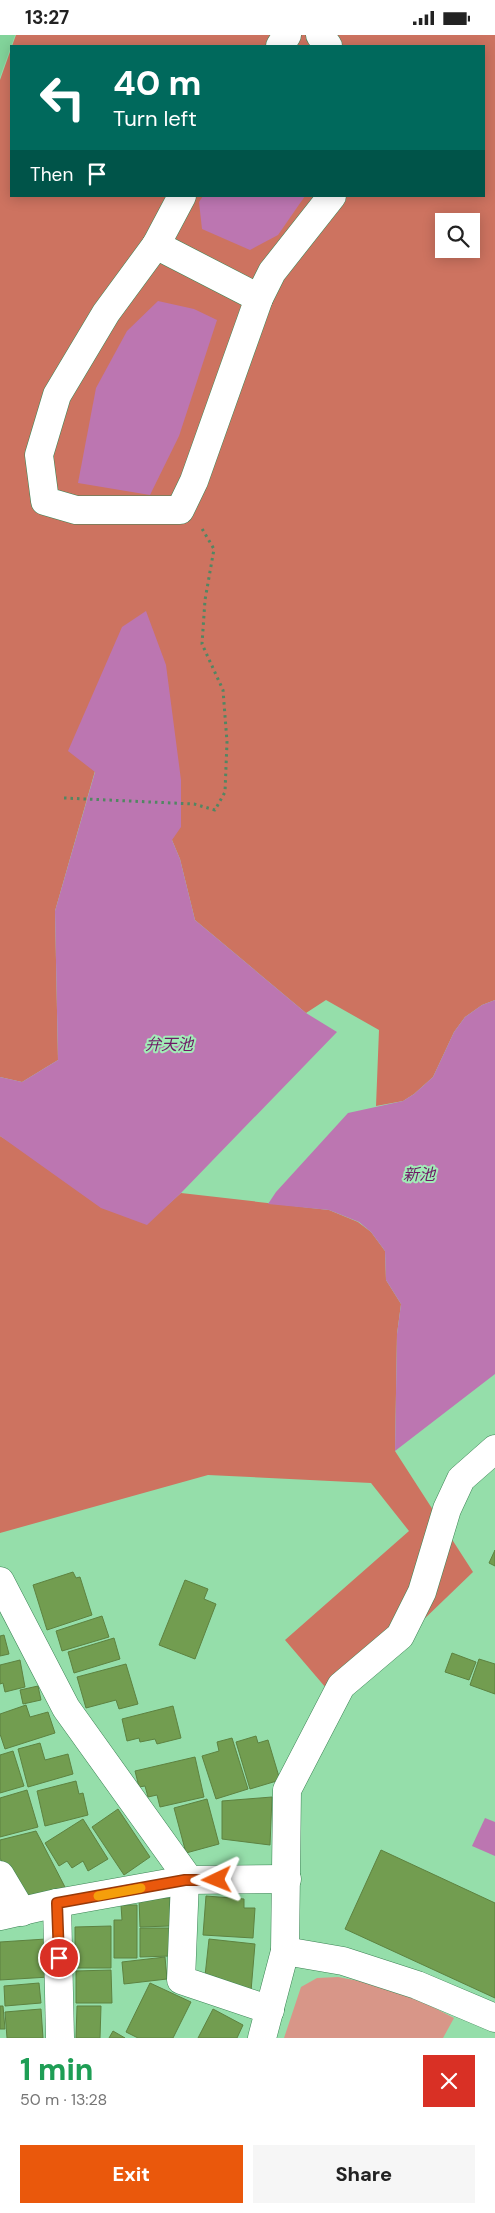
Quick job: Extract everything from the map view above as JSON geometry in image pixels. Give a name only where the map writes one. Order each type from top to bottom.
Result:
[{"type":"street","points":[[181,197],[156,245],[106,313],[57,395],[39,455],[44,501],[76,510],[180,510],[194,481],[259,297],[272,272],[331,197]]},
{"type":"street","points":[[156,245],[259,297]]},
{"type":"street","points":[[262,2038],[285,1951],[287,1790],[342,1686],[400,1636],[422,1592],[447,1509],[461,1479],[495,1449]]},
{"type":"street","points":[[0,1581],[66,1709],[187,1880],[181,1980],[270,2010]]},
{"type":"street","points":[[0,1875],[11,1914],[57,1903],[187,1880],[287,1879]]},
{"type":"street","points":[[57,1903],[61,2013],[60,2038]]},
{"type":"street","points":[[285,1951],[343,1961],[417,1985],[495,2018]]},
{"type":"path","points":[[64,798],[194,804],[215,810],[226,792],[227,742],[223,690],[202,644],[205,600],[214,549],[195,519],[180,510]]},
{"type":"shaded area","points":[[0,35],[15,35],[10,45],[0,77]]},
{"type":"shaded area","points":[[16,35],[495,35],[495,1000],[482,1005],[465,1017],[454,1032],[433,1077],[414,1094],[403,1101],[376,1106],[379,1030],[326,1000],[306,1013],[195,920],[180,859],[172,840],[95,771],[55,911],[58,1060],[22,1082],[0,1077],[0,80],[10,52],[10,197],[485,197],[485,45],[12,45]]},
{"type":"shaded area","points":[[0,1136],[146,1224],[181,1193],[329,1210],[358,1222],[371,1232],[385,1251],[386,1280],[401,1304],[397,1334],[395,1451],[473,1572],[338,1702],[285,1640],[409,1531],[371,1483],[208,1475],[0,1533]]},
{"type":"shaded area","points":[[338,1977],[396,1988],[454,2018],[443,2038],[284,2038],[301,1987],[317,1978]]},
{"type":"water","points":[[202,197],[304,197],[278,235],[250,250],[202,229],[199,202]]},
{"type":"water","points":[[158,301],[194,309],[217,320],[179,436],[150,495],[78,483],[96,388],[127,331]]},
{"type":"water","name":"弁天池","points":[[146,611],[166,665],[181,780],[181,827],[172,840],[180,859],[195,920],[306,1013],[337,1032],[181,1193],[147,1225],[101,1208],[0,1136],[0,1077],[22,1082],[58,1060],[55,911],[95,772],[68,751],[122,627]]},
{"type":"water","name":"新池","points":[[495,1000],[495,1374],[395,1451],[397,1334],[401,1304],[386,1280],[385,1251],[371,1232],[359,1222],[329,1210],[268,1204],[276,1192],[348,1113],[403,1101],[433,1077],[454,1032],[465,1017],[482,1005]]},
{"type":"water","points":[[485,1818],[495,1822],[495,1856],[472,1846]]},
{"type":"building","points":[[495,1550],[495,1566],[489,1563]]},
{"type":"building","points":[[73,1572],[76,1578],[80,1577],[92,1615],[47,1630],[33,1585]]},
{"type":"building","points":[[185,1580],[208,1589],[204,1599],[216,1604],[195,1659],[159,1645]]},
{"type":"building","points":[[102,1616],[109,1637],[62,1651],[56,1631]]},
{"type":"building","points":[[4,1635],[9,1654],[0,1656],[0,1636]]},
{"type":"building","points":[[114,1638],[120,1659],[74,1673],[68,1652]]},
{"type":"building","points":[[452,1653],[476,1662],[469,1680],[445,1672]]},
{"type":"building","points":[[479,1659],[495,1664],[495,1694],[470,1685]]},
{"type":"building","points":[[20,1660],[25,1687],[5,1692],[3,1683],[0,1684],[0,1665]]},
{"type":"building","points":[[126,1664],[138,1704],[119,1709],[116,1700],[86,1708],[77,1677]]},
{"type":"building","points":[[38,1686],[41,1700],[23,1704],[20,1690]]},
{"type":"building","points":[[26,1705],[30,1717],[48,1712],[55,1733],[5,1749],[0,1734],[0,1714]]},
{"type":"building","points":[[173,1706],[181,1738],[157,1744],[155,1739],[140,1742],[139,1738],[127,1741],[122,1719]]},
{"type":"building","points":[[256,1736],[258,1743],[268,1740],[280,1780],[250,1789],[236,1742]]},
{"type":"building","points":[[232,1738],[248,1789],[216,1799],[202,1756],[219,1751],[217,1742]]},
{"type":"building","points":[[40,1743],[45,1760],[68,1754],[73,1774],[28,1787],[18,1749]]},
{"type":"building","points":[[13,1751],[24,1786],[0,1793],[0,1755]]},
{"type":"building","points":[[195,1757],[204,1797],[160,1807],[157,1795],[148,1797],[145,1786],[139,1787],[135,1771]]},
{"type":"building","points":[[76,1781],[79,1794],[83,1793],[88,1815],[45,1826],[37,1791]]},
{"type":"building","points":[[27,1790],[38,1827],[0,1837],[0,1798]]},
{"type":"building","points":[[272,1797],[270,1845],[222,1839],[222,1801]]},
{"type":"building","points":[[207,1799],[219,1844],[186,1853],[174,1808]]},
{"type":"building","points":[[118,1809],[150,1857],[124,1875],[92,1827]]},
{"type":"building","points":[[83,1819],[108,1859],[88,1871],[83,1861],[72,1868],[67,1861],[59,1866],[45,1843]]},
{"type":"building","points":[[36,1831],[66,1889],[36,1900],[16,1892],[0,1858],[0,1840]]},
{"type":"building","points":[[381,1850],[495,1903],[495,1998],[345,1929]]},
{"type":"building","points":[[206,1896],[244,1899],[244,1908],[255,1908],[253,1938],[203,1935]]},
{"type":"building","points":[[139,1898],[170,1898],[170,1926],[140,1927]]},
{"type":"building","points":[[121,1905],[137,1905],[137,1958],[114,1958],[114,1920],[122,1920]]},
{"type":"building","points":[[111,1926],[111,1968],[75,1968],[75,1927]]},
{"type":"building","points":[[140,1928],[170,1928],[170,1956],[140,1957]]},
{"type":"building","points":[[46,1939],[49,1977],[0,1980],[0,1942]]},
{"type":"building","points":[[209,1939],[255,1944],[251,1991],[217,1982],[217,1977],[205,1976]]},
{"type":"building","points":[[165,1957],[167,1979],[124,1984],[122,1962]]},
{"type":"building","points":[[111,1970],[112,2003],[76,2003],[76,1971]]},
{"type":"building","points":[[39,1983],[41,2003],[5,2006],[4,1986]]},
{"type":"building","points":[[150,1983],[191,2002],[173,2038],[138,2038],[126,2032]]},
{"type":"building","points":[[0,2006],[3,2006],[5,2029],[0,2029]]},
{"type":"building","points":[[77,2006],[101,2006],[100,2038],[76,2038]]},
{"type":"building","points":[[41,2009],[43,2038],[7,2038],[5,2012]]},
{"type":"building","points":[[213,2009],[243,2025],[237,2038],[198,2038]]},
{"type":"building","points":[[113,2031],[125,2038],[109,2038]]},
{"type":"slow traffic","points":[[98,1896],[141,1888]]},
{"type":"route","points":[[59,1958],[57,1903],[185,1880],[217,1880]]}]
